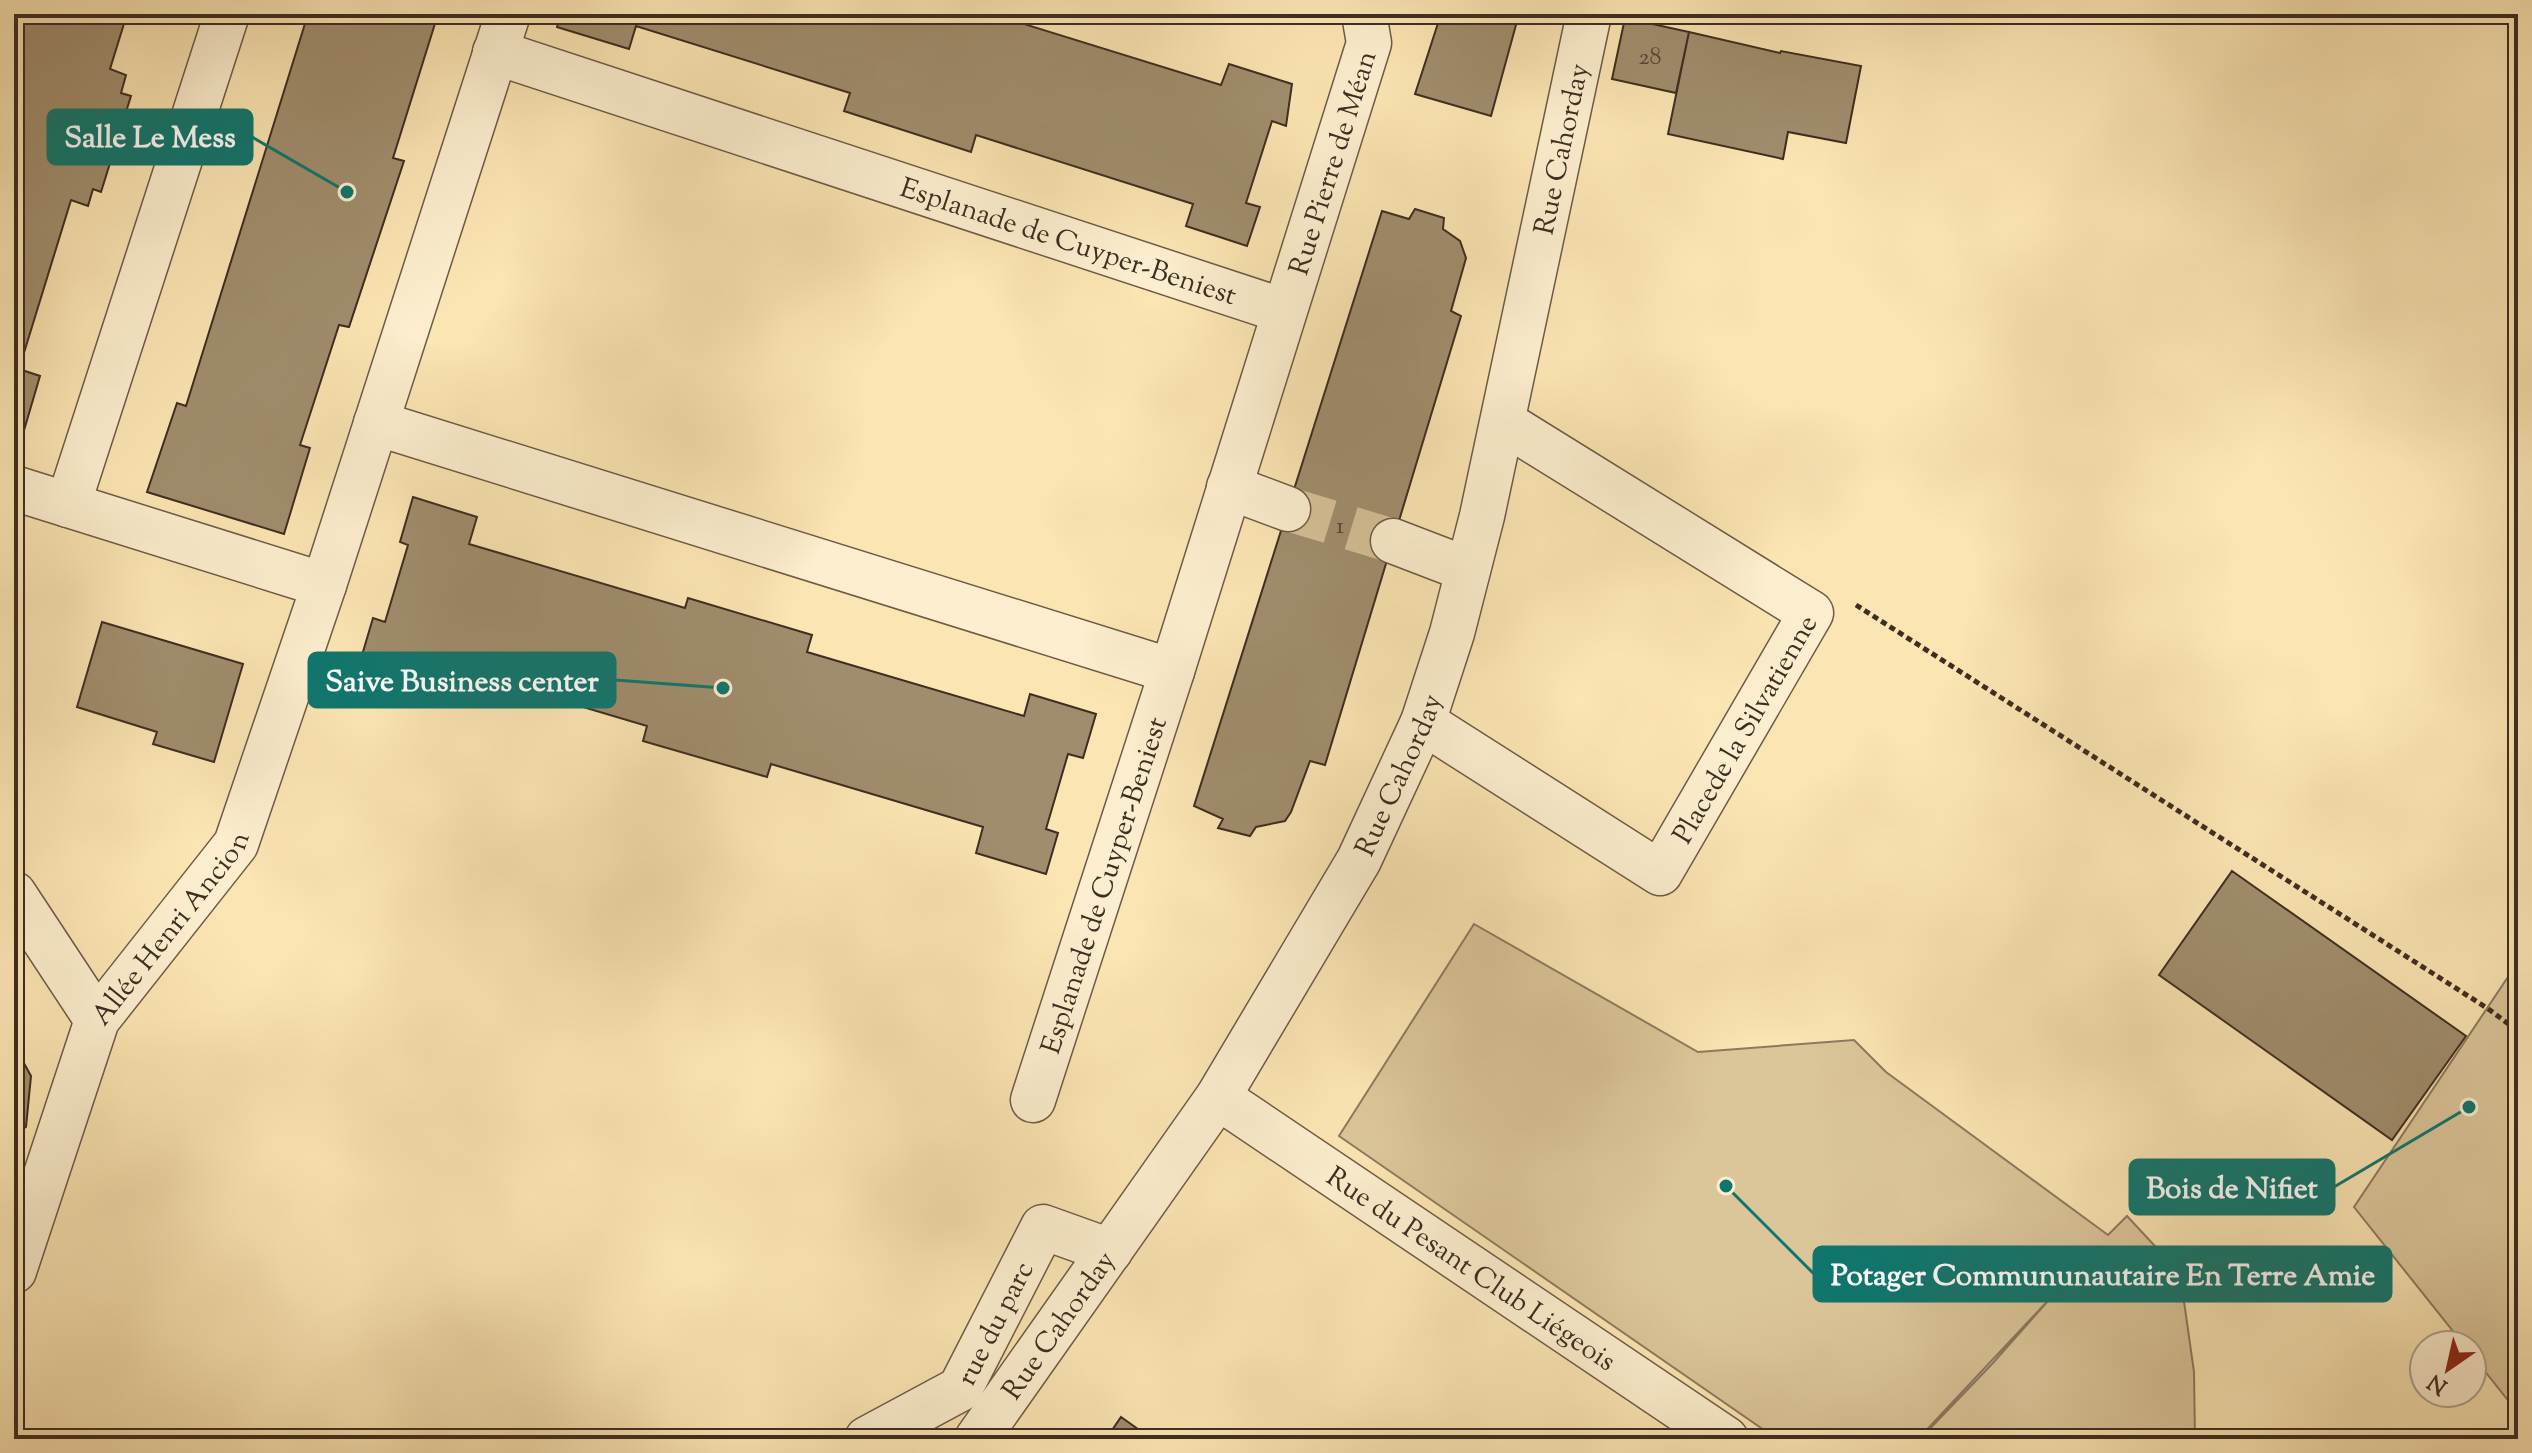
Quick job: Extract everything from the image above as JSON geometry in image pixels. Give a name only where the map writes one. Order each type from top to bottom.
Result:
[{"type":"street","points":[[68,505],[227,14]]},
{"type":"street","name":"Rue Pierre de Méan","points":[[1284,311],[1369,43],[1364,14]]},
{"type":"street","name":"Rue Cahorday","points":[[977,1439],[1218,1097],[1359,860],[1423,722],[1452,633],[1482,516],[1589,14]]},
{"type":"street","name":"Esplanade de Cuyper-Beniest","points":[[324,585],[502,33],[1284,311],[1172,671],[1033,1100]]},
{"type":"street","name":"Placede la Silvatienne","points":[[1423,722],[1660,873],[1811,613],[1503,422]]},
{"type":"street","points":[[376,423],[1172,671]]},
{"type":"street","points":[[1229,487],[1288,509]]},
{"type":"street","points":[[14,488],[324,585]]},
{"type":"street","points":[[1393,541],[1466,569]]},
{"type":"street","name":"Allée Henri Ancion","points":[[15,1264],[97,1020],[236,844],[324,585]]},
{"type":"street","points":[[14,894],[97,1020]]},
{"type":"street","name":"Rue du Pesant Club Liégeois","points":[[1218,1097],[1726,1439]]},
{"type":"street","name":"rue du parc","points":[[867,1439],[960,1389],[1043,1227],[1110,1251]]},
{"type":"path","points":[[1845,598],[2487,1008],[2518,1031]]},
{"type":"shaded area","points":[[1474,924],[1698,1052],[1854,1040],[1886,1072],[2108,1235],[2127,1216],[2180,1273],[2194,1372],[2195,1439],[1920,1439],[2057,1291],[1918,1439],[1777,1439],[1339,1136]]},
{"type":"shaded area","points":[[2518,962],[2518,1413],[2488,1375],[2488,1329],[2451,1329],[2354,1207]]},
{"type":"building","points":[[14,14],[127,14],[110,69],[126,75],[121,93],[131,96],[101,192],[93,189],[88,206],[71,200],[19,369],[40,376],[20,444],[14,442]]},
{"type":"building","points":[[308,14],[438,14],[393,158],[404,161],[349,327],[339,325],[300,445],[310,448],[284,534],[147,492],[177,403],[186,406]]},
{"type":"building","points":[[561,14],[1009,14],[1008,19],[1221,85],[1229,64],[1292,84],[1286,126],[1272,121],[1246,203],[1260,207],[1247,246],[1186,226],[1193,204],[976,135],[971,152],[844,111],[850,93],[636,26],[629,49],[557,27]]},
{"type":"building","points":[[1441,14],[1519,14],[1491,116],[1415,94]]},
{"type":"building","points":[[1625,18],[1689,32],[1676,93],[1612,79]]},
{"type":"building","points":[[1689,32],[1780,53],[1861,66],[1846,143],[1788,132],[1783,159],[1668,134]]},
{"type":"building","points":[[1415,209],[1444,218],[1443,229],[1460,241],[1466,258],[1451,311],[1461,316],[1325,765],[1310,761],[1285,821],[1256,827],[1250,836],[1218,828],[1223,819],[1194,806],[1382,211],[1409,219]]},
{"type":"building","points":[[413,497],[477,517],[469,544],[685,608],[688,598],[812,635],[807,652],[1024,716],[1030,694],[1096,714],[1083,758],[1068,754],[1046,829],[1058,833],[1046,874],[976,853],[983,827],[771,764],[767,777],[643,741],[647,726],[431,662],[425,682],[360,662],[373,618],[385,622],[408,545],[400,542]]},
{"type":"building","points":[[102,622],[243,664],[214,762],[153,744],[157,732],[77,707]]},
{"type":"building","points":[[2232,871],[2466,1036],[2392,1140],[2159,975]]},
{"type":"building","points":[[14,1045],[31,1076],[26,1127],[14,1134]]},
{"type":"building","points":[[1121,1417],[1152,1439],[1106,1439]]},
{"type":"tunnel","points":[[1288,509],[1393,541]]},
{"type":"place","name":"Salle Le Mess","points":[[347,192]]},
{"type":"place","name":"Saive Business center","points":[[723,688]]},
{"type":"place","name":"Bois de Nifiet","points":[[2469,1107]]},
{"type":"place","name":"Potager Commununautaire En Terre Amie","points":[[1726,1186]]}]
